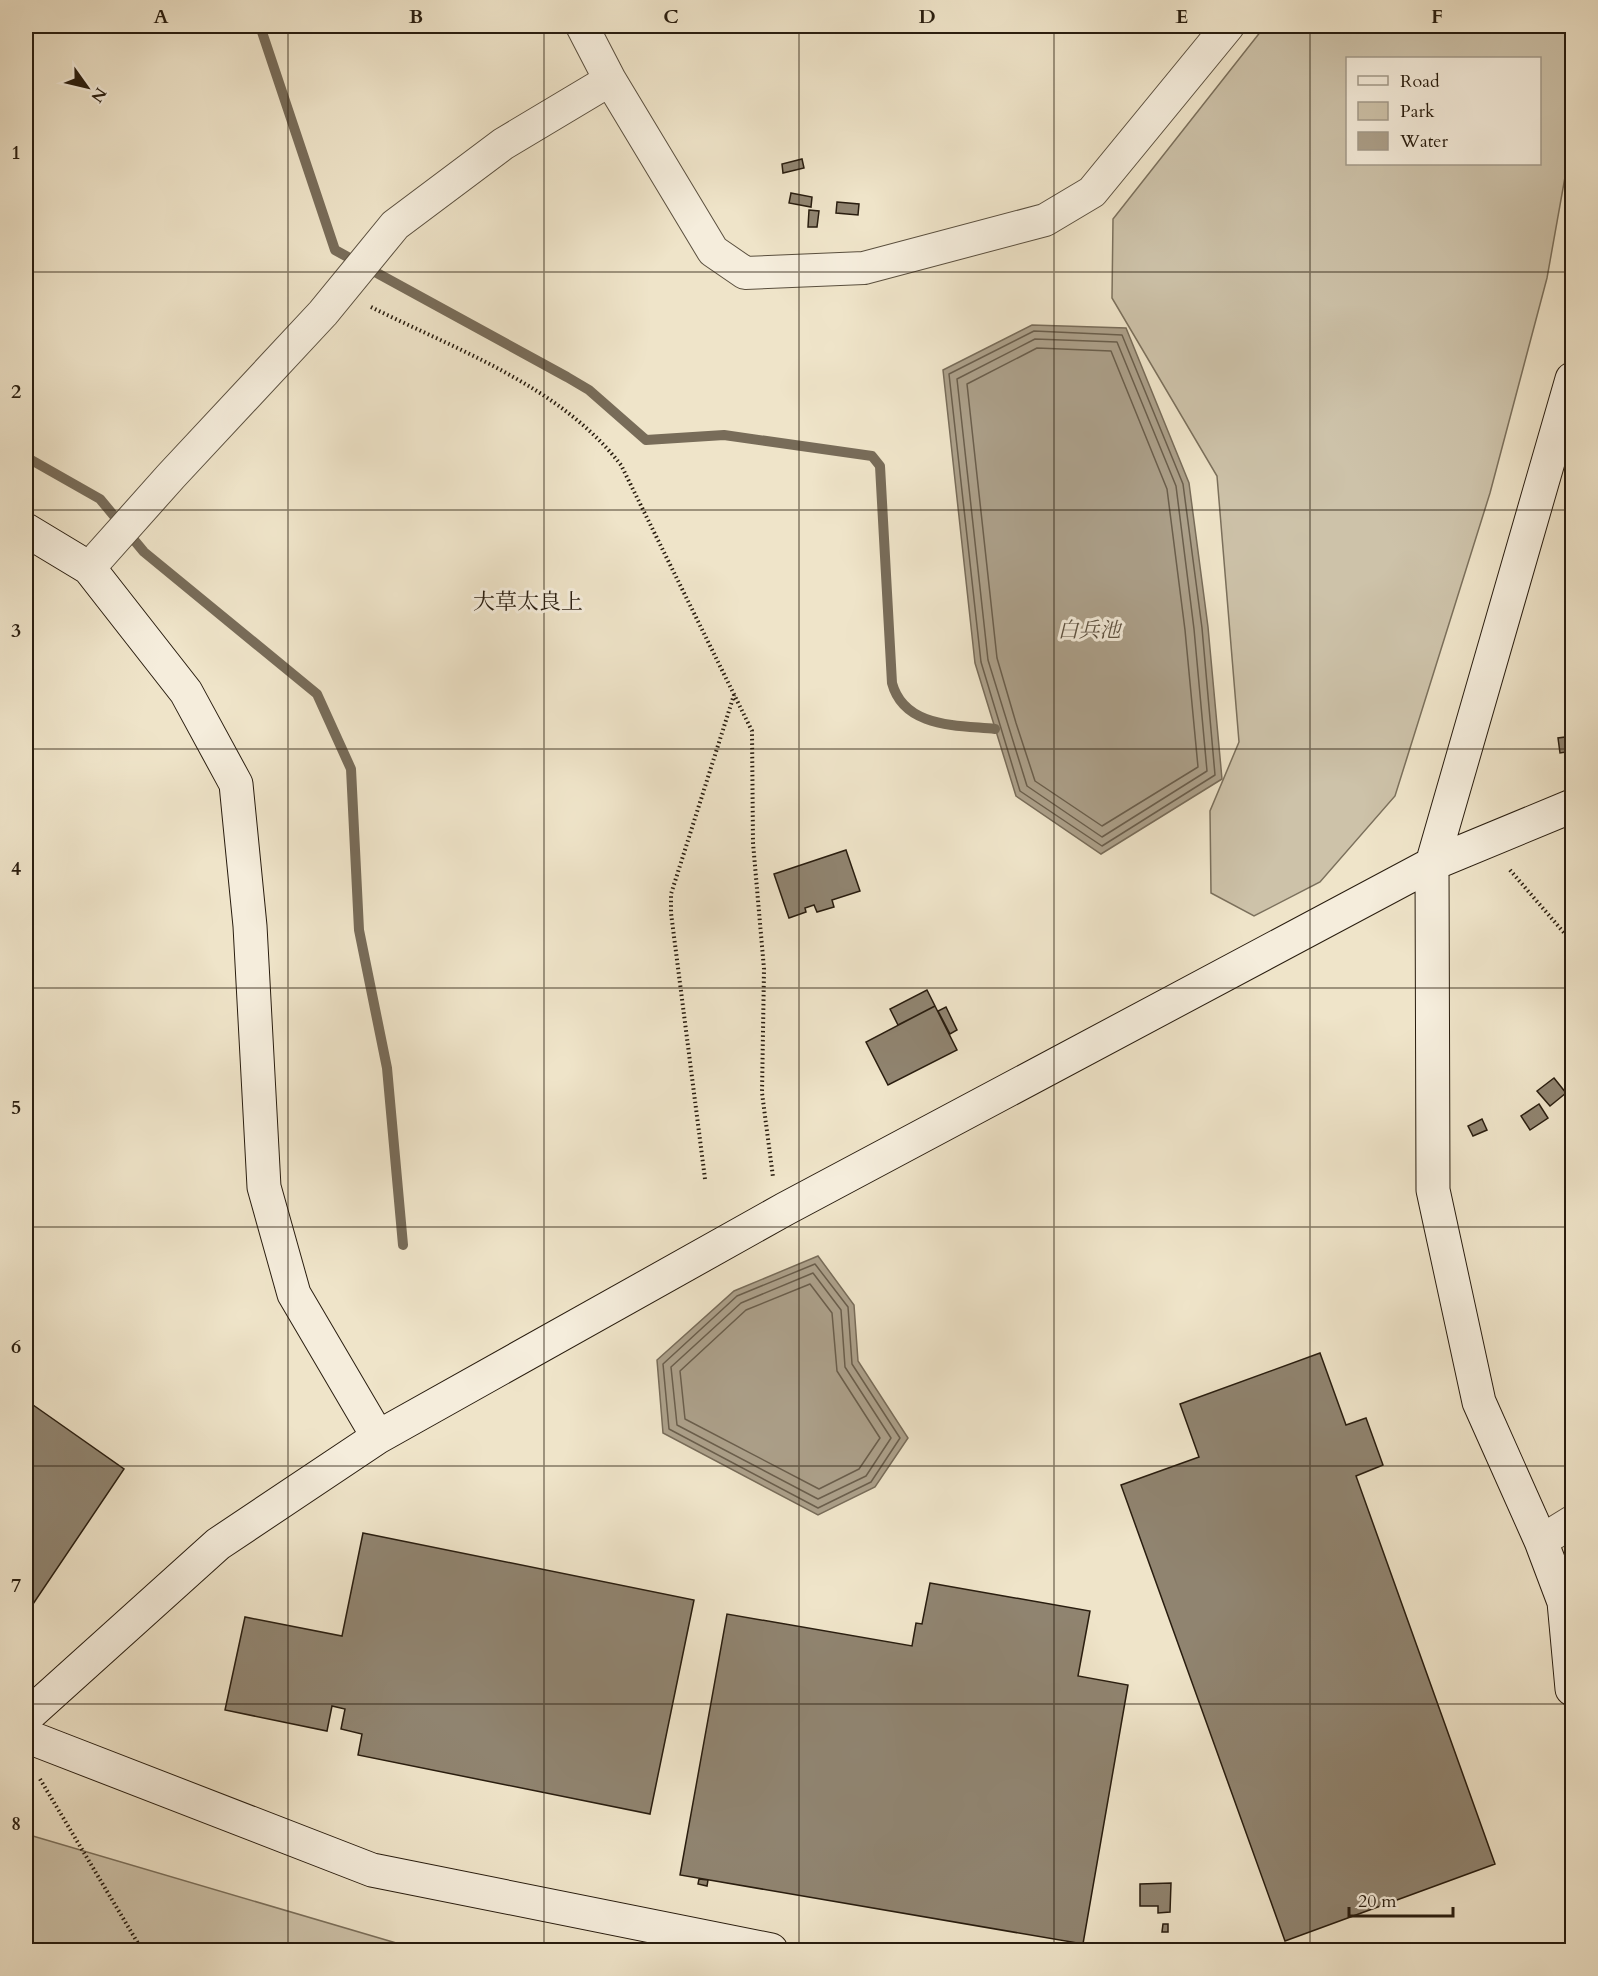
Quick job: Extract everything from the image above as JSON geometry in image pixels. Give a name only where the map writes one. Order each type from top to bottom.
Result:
[{"type":"street","points":[[582,26],[610,80],[713,251],[745,273],[864,268],[1045,219],[1092,192],[1228,26]]},
{"type":"street","points":[[89,568],[341,292],[395,225],[503,144],[610,80]]},
{"type":"street","points":[[1572,379],[1432,864],[1433,1190],[1479,1401],[1564,1602],[1572,1689]]},
{"type":"street","points":[[26,530],[89,568],[186,692],[236,784],[250,926],[264,1187],[294,1294],[378,1437]]},
{"type":"street","points":[[26,1717],[218,1544],[378,1437],[785,1209],[1432,864],[1572,806]]},
{"type":"street","points":[[1540,1541],[1572,1522]]},
{"type":"street","points":[[26,1736],[372,1870],[771,1950]]},
{"type":"path","points":[[341,292],[524,384],[568,412],[610,450],[621,465],[752,731],[753,843],[764,969],[762,1093],[771,1171],[785,1209]]},
{"type":"path","points":[[705,1179],[671,913],[671,894],[734,694]]},
{"type":"path","points":[[1485,842],[1572,942]]},
{"type":"path","points":[[38,1776],[142,1950]]},
{"type":"green space","points":[[1265,26],[1572,26],[1572,138],[1547,278],[1490,493],[1395,796],[1320,882],[1254,916],[1211,893],[1210,811],[1239,742],[1217,476],[1112,298],[1113,219]]},
{"type":"green space","points":[[26,1834],[420,1950],[26,1950]]},
{"type":"water","name":"白兵池","points":[[1032,325],[1126,328],[1189,483],[1208,627],[1222,779],[1101,854],[1016,796],[975,663],[943,370]]},
{"type":"water","points":[[818,1256],[854,1305],[858,1361],[908,1438],[875,1487],[818,1515],[663,1433],[657,1360],[734,1291]]},
{"type":"building","points":[[802,159],[804,168],[783,173],[782,164]]},
{"type":"building","points":[[791,193],[812,197],[811,207],[789,203]]},
{"type":"building","points":[[837,202],[859,204],[858,215],[836,213]]},
{"type":"building","points":[[809,210],[819,211],[817,227],[808,227]]},
{"type":"building","points":[[1572,736],[1572,751],[1560,753],[1558,738]]},
{"type":"building","points":[[846,850],[860,891],[832,900],[834,907],[817,912],[814,905],[805,908],[806,912],[789,918],[774,874]]},
{"type":"building","points":[[927,990],[935,1006],[898,1025],[890,1009]]},
{"type":"building","points":[[935,1006],[957,1050],[888,1085],[866,1042]]},
{"type":"building","points":[[946,1007],[957,1030],[950,1034],[938,1011]]},
{"type":"building","points":[[1554,1078],[1566,1093],[1550,1106],[1537,1091]]},
{"type":"building","points":[[1572,1090],[1572,1102],[1567,1095]]},
{"type":"building","points":[[1539,1104],[1548,1118],[1530,1130],[1521,1116]]},
{"type":"building","points":[[1482,1119],[1487,1130],[1473,1136],[1468,1126]]},
{"type":"building","points":[[1320,1353],[1346,1425],[1366,1418],[1383,1465],[1356,1476],[1495,1864],[1285,1941],[1121,1485],[1199,1457],[1180,1404]]},
{"type":"building","points":[[26,1400],[124,1469],[29,1610],[26,1608]]},
{"type":"building","points":[[363,1533],[694,1600],[650,1814],[358,1755],[362,1734],[341,1729],[345,1709],[332,1706],[327,1731],[225,1710],[245,1617],[342,1636]]},
{"type":"building","points":[[930,1583],[1090,1611],[1078,1676],[1128,1685],[1083,1944],[680,1875],[727,1614],[912,1646],[916,1623],[922,1624]]},
{"type":"building","points":[[699,1879],[708,1880],[707,1886],[698,1884]]},
{"type":"building","points":[[1171,1883],[1170,1912],[1158,1913],[1158,1906],[1140,1906],[1140,1884]]},
{"type":"building","points":[[1163,1924],[1168,1924],[1168,1932],[1162,1932]]},
{"type":"waterway","points":[[26,28],[30,26]]},
{"type":"waterway","points":[[260,26],[335,250],[589,390],[646,440],[724,435],[872,456],[880,466],[892,683],[898,698],[908,709],[934,721],[949,725],[995,729]]},
{"type":"waterway","points":[[26,457],[100,499],[144,552],[317,694],[351,769],[359,930],[387,1068],[403,1245]]},
{"type":"district","name":"大草太良上","points":[[528,601]]}]
